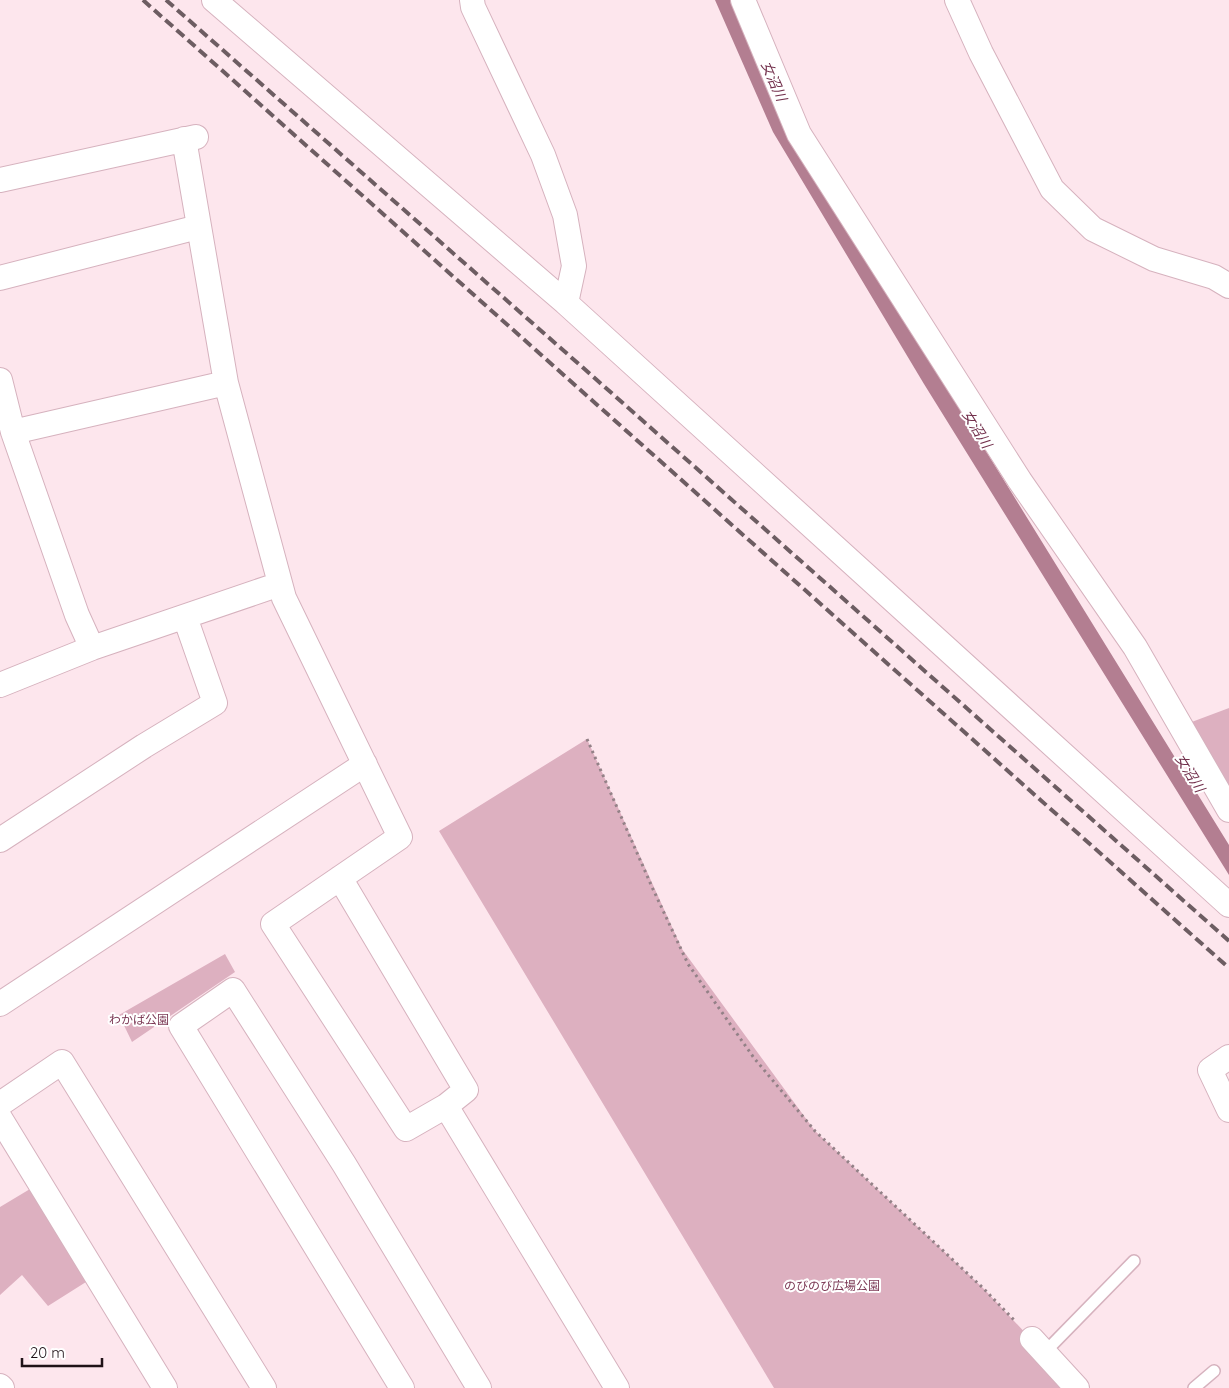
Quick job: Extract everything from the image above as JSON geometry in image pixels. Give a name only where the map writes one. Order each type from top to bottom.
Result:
[{"type":"street","points":[[214,0],[566,303],[1229,905]]},
{"type":"street","points":[[472,0],[473,7],[543,155],[565,216],[574,266],[566,303]]},
{"type":"street","points":[[743,0],[799,134],[1020,481],[1135,647],[1229,810]]},
{"type":"street","points":[[957,0],[981,53],[1052,189],[1093,229],[1154,259],[1214,277],[1229,286]]},
{"type":"street","points":[[0,180],[190,138],[198,227],[226,383],[284,598],[400,837],[340,878],[273,924],[406,1129],[446,1106],[466,1090],[340,878]]},
{"type":"street","points":[[0,278],[198,227]]},
{"type":"street","points":[[0,380],[14,432],[77,615],[92,648]]},
{"type":"street","points":[[14,432],[226,383]]},
{"type":"street","points":[[0,685],[92,648],[280,584]]},
{"type":"street","points":[[0,840],[144,746],[215,703],[185,616]]},
{"type":"street","points":[[0,1004],[364,764]]},
{"type":"street","points":[[402,1388],[181,1026],[233,990],[344,1164],[479,1388]]},
{"type":"street","points":[[1229,1057],[1210,1070],[1229,1110]]},
{"type":"street","points":[[0,1104],[62,1062],[264,1388]]},
{"type":"street","points":[[446,1106],[617,1388]]},
{"type":"street","points":[[0,1118],[165,1388]]},
{"type":"street","points":[[1038,1346],[1077,1388]]},
{"type":"lane","points":[[1038,1346],[1134,1261]]},
{"type":"lane","points":[[1194,1388],[1214,1371]]},
{"type":"path","points":[[587,739],[688,964],[754,1058],[815,1131],[983,1288],[1038,1346]]},
{"type":"green space","points":[[1229,708],[1229,810],[1181,726]]},
{"type":"green space","name":"のびのび広場公園","points":[[587,739],[682,949],[815,1131],[983,1288],[1077,1388],[774,1388],[439,831]]},
{"type":"green space","name":"わかば公園","points":[[225,954],[235,972],[132,1042],[119,1015]]},
{"type":"green space","points":[[30,1189],[86,1282],[48,1306],[22,1275],[0,1295],[0,1207]]},
{"type":"water","name":"女沼川","points":[[715,0],[734,0],[939,375],[1229,845],[1229,875],[924,384],[773,132]]},
{"type":"railway","points":[[143,0],[1229,968]]},
{"type":"railway","points":[[166,0],[1229,941]]}]
